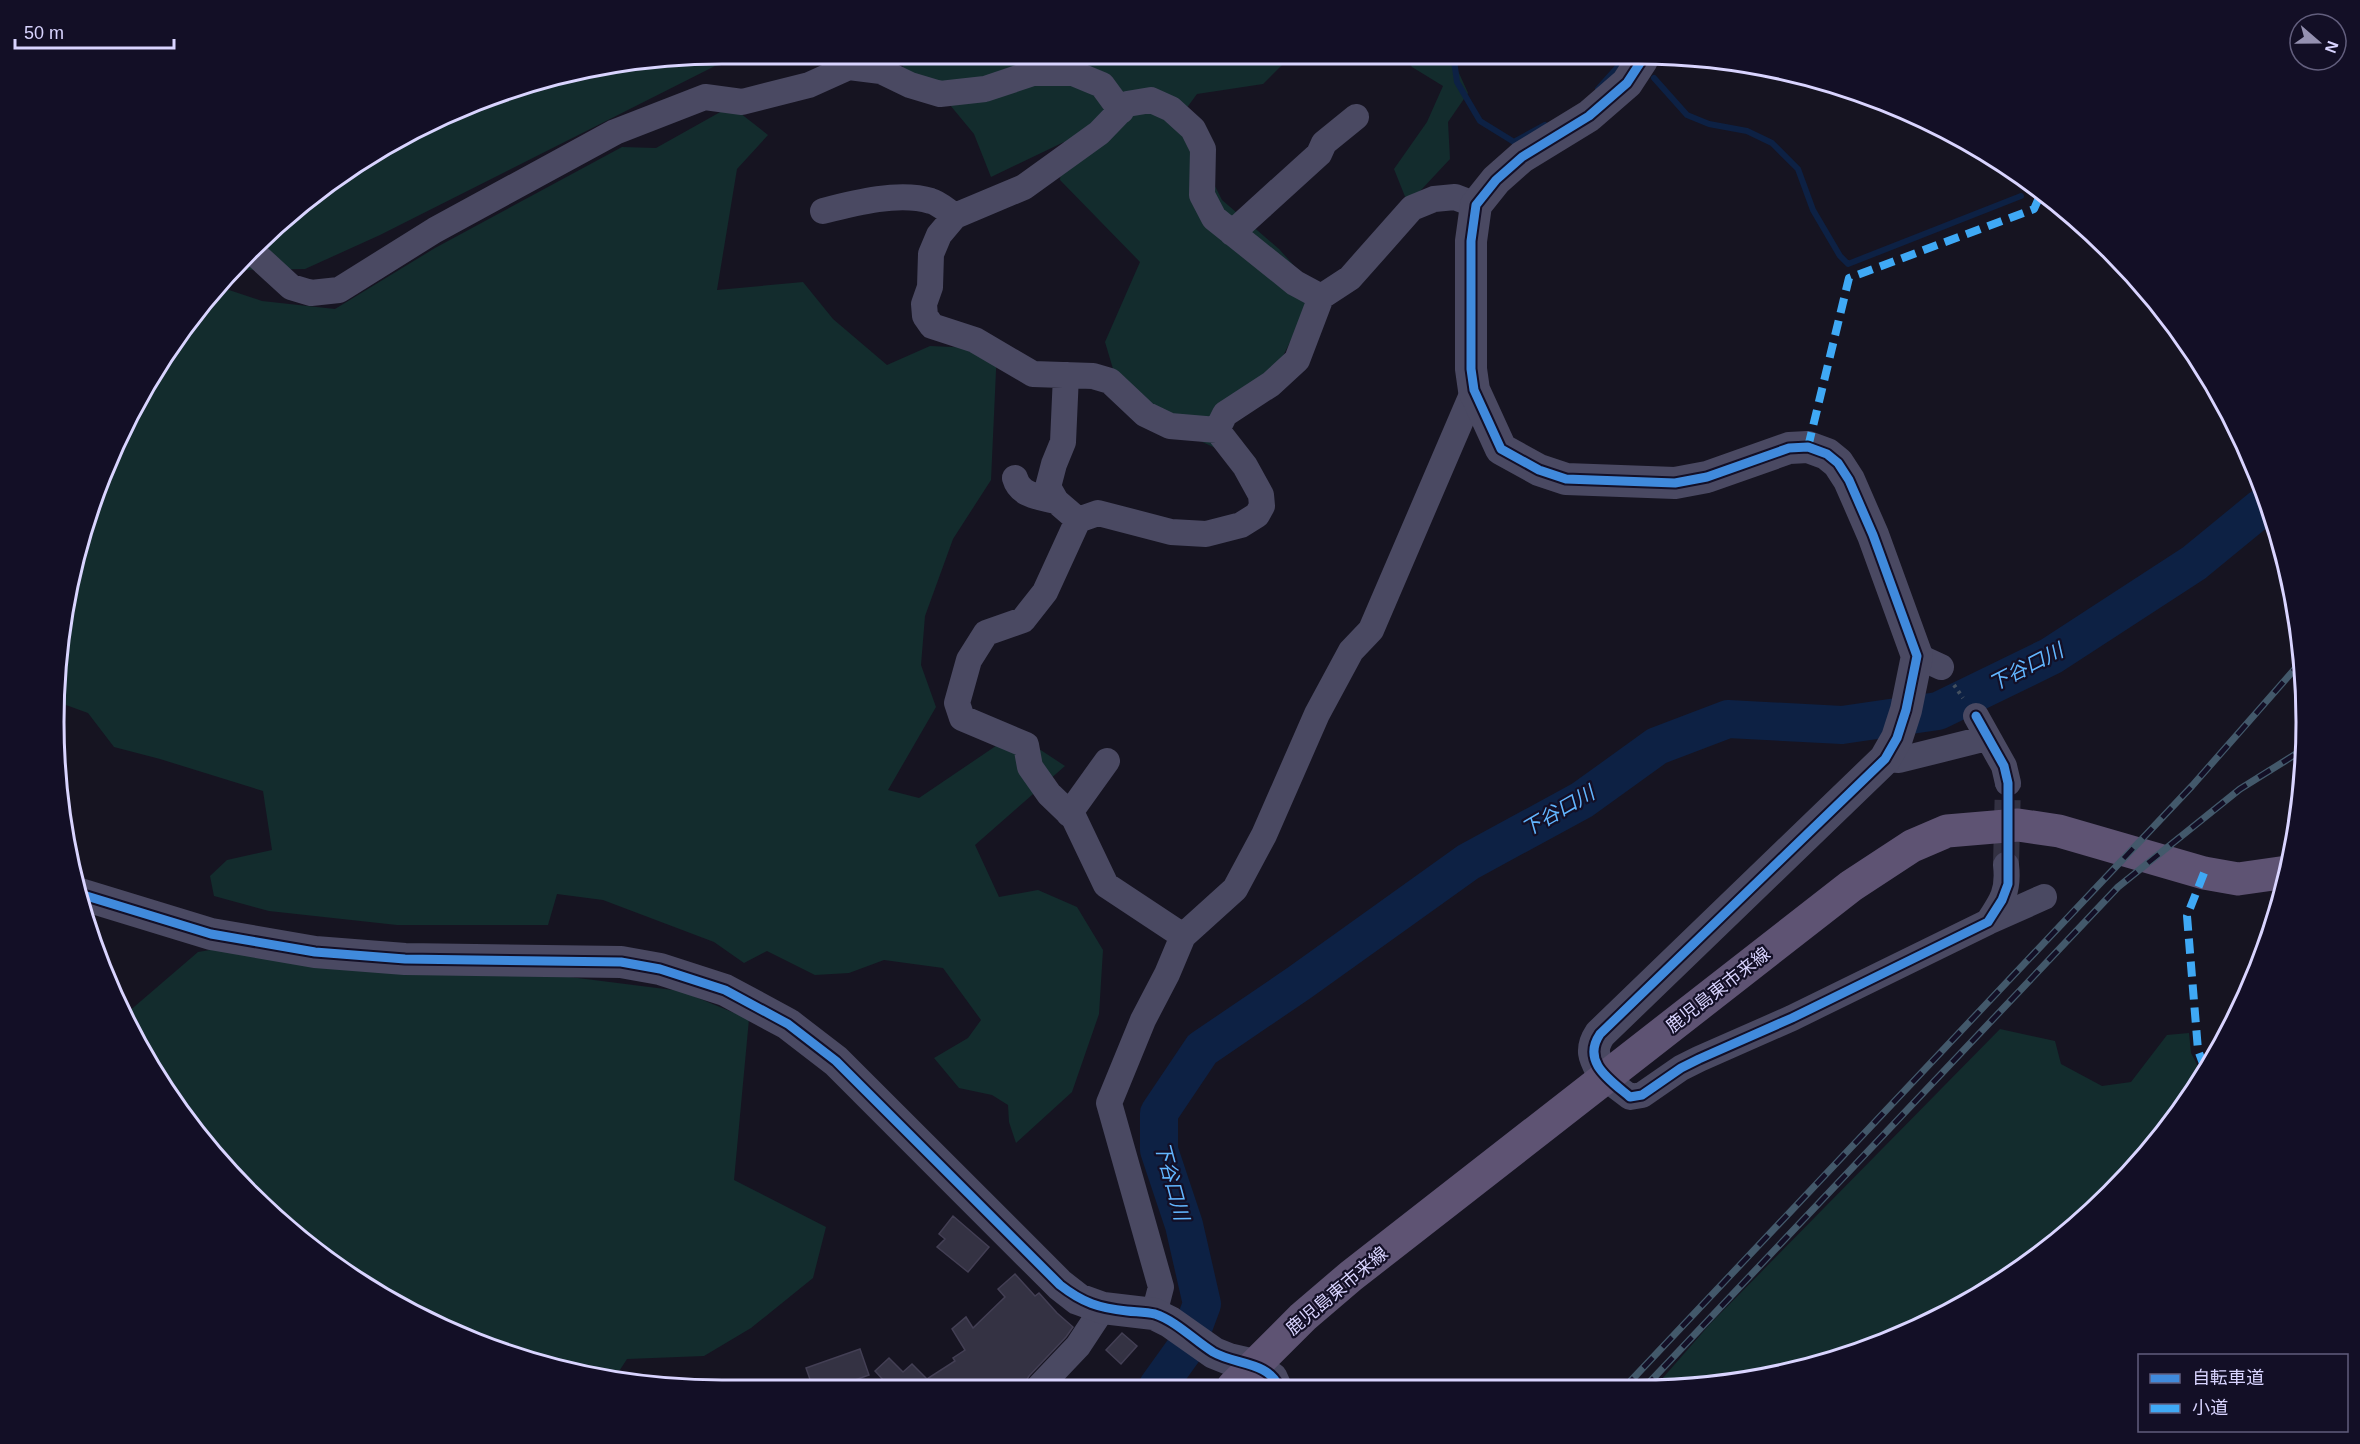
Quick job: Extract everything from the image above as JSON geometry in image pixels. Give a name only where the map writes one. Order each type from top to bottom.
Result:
[{"type":"main road","name":"鹿児島東市来線","points":[[1244,1376],[1303,1317],[1351,1276],[1851,886],[1912,846],[1947,831],[2018,825],[2059,831],[2187,870],[2238,879],[2277,873]]},
{"type":"street","points":[[1639,64],[1627,83],[1589,116],[1522,158],[1496,180],[1476,205],[1471,241],[1471,369],[1474,390],[1501,449],[1539,470],[1566,479],[1675,483],[1707,477],[1789,448],[1808,447],[1827,454],[1838,463],[1849,480],[1873,535],[1923,667],[1891,748],[1600,1034],[1594,1043],[1593,1054],[1605,1078],[1630,1097],[1642,1095],[1690,1064],[1792,1018],[2044,897]]},
{"type":"street","points":[[258,256],[291,287],[311,292],[339,290],[435,230],[615,132],[705,96],[742,102],[809,85],[849,67],[881,71],[910,85],[940,94],[985,88],[1033,73],[1073,73],[1102,85],[1121,111]]},
{"type":"street","points":[[1183,936],[1106,885],[1074,818],[1049,794],[1030,767],[1026,745],[962,718],[957,703],[969,660],[986,633],[1023,620],[1045,592],[1078,520],[1098,513],[1171,532],[1206,534],[1241,525],[1257,515],[1262,506],[1261,495],[1245,466],[1217,430],[1170,426],[1145,414],[1110,381],[1093,376],[1033,374],[975,340],[932,326],[925,316],[924,304],[930,287],[931,254],[939,235],[955,216],[1024,187],[1099,133],[1127,104],[1151,100],[1171,109],[1193,129],[1203,149],[1202,195],[1214,218],[1295,283],[1321,297]]},
{"type":"street","points":[[1232,233],[1319,154],[1324,143],[1356,117]]},
{"type":"street","points":[[823,210],[905,197],[932,201],[955,216]]},
{"type":"street","points":[[1217,430],[1226,414],[1271,384],[1298,360],[1321,297],[1350,278],[1412,208],[1434,199],[1455,197],[1476,205]]},
{"type":"street","points":[[1066,375],[1063,442],[1048,487],[1056,501],[1078,520]]},
{"type":"street","points":[[1162,1318],[1161,1287],[1109,1103],[1143,1020],[1167,974],[1183,936],[1235,889],[1264,835],[1317,714],[1351,651],[1371,630],[1474,390]]},
{"type":"street","points":[[1015,478],[1017,486],[1024,492],[1056,501]]},
{"type":"street","points":[[1891,748],[1899,760],[1982,727],[2004,766],[2008,783]]},
{"type":"street","points":[[1069,814],[1107,761]]},
{"type":"street","points":[[1988,922],[2002,900],[2008,884],[2006,865]]},
{"type":"street","points":[[88,897],[211,934],[315,952],[405,959],[621,962],[694,978],[725,990],[757,1005],[788,1024],[837,1061],[1060,1285],[1078,1299],[1103,1308],[1162,1318],[1215,1353],[1229,1359],[1244,1376],[1274,1376],[1276,1380]]},
{"type":"street","points":[[1046,1380],[1078,1346],[1103,1308]]},
{"type":"path","points":[[1923,667],[1982,727]]},
{"type":"green space","points":[[726,64],[715,66],[380,235],[305,269],[245,270],[288,228],[322,200],[357,175],[431,132],[511,99],[594,77],[636,70]]},
{"type":"green space","points":[[902,64],[1283,64],[1263,84],[1197,94],[1180,117],[1222,200],[1279,249],[1316,290],[1277,368],[1214,414],[1238,458],[1200,441],[1186,428],[1119,389],[1105,342],[1140,262],[1060,180],[1064,142],[991,177],[974,134],[950,105],[905,89]]},
{"type":"green space","points":[[1409,64],[1455,64],[1468,93],[1448,122],[1450,159],[1408,204],[1394,169],[1427,122],[1443,86]]},
{"type":"green space","points":[[731,106],[768,135],[737,169],[717,290],[803,282],[833,319],[887,365],[930,346],[997,349],[991,480],[953,539],[925,616],[921,665],[936,707],[888,790],[919,798],[1015,733],[1065,766],[975,845],[999,897],[1038,890],[1077,907],[1103,950],[1099,1014],[1072,1092],[1016,1143],[1009,1122],[1008,1105],[992,1095],[959,1088],[934,1058],[968,1038],[981,1020],[943,968],[884,960],[849,973],[815,975],[767,951],[744,963],[714,942],[603,900],[557,894],[548,925],[397,925],[269,911],[214,896],[210,876],[227,860],[272,850],[263,791],[114,747],[88,713],[65,705],[70,636],[77,594],[99,511],[115,470],[132,431],[175,357],[227,289],[262,301],[335,309],[435,248],[622,147],[656,148]]},
{"type":"green space","points":[[216,949],[546,974],[681,991],[749,1019],[734,1180],[826,1227],[813,1278],[751,1328],[704,1356],[627,1359],[619,1371],[552,1357],[511,1345],[431,1312],[357,1269],[288,1216],[228,1156],[175,1087],[131,1010],[198,952]]},
{"type":"green space","points":[[2000,1029],[2055,1041],[2061,1064],[2102,1086],[2131,1082],[2167,1035],[2189,1033],[2191,1053],[2198,1066],[2160,1122],[2132,1156],[2103,1187],[2038,1244],[1967,1291],[1929,1312],[1890,1329],[1849,1345],[1808,1357],[1724,1374],[1662,1379],[1710,1324]]},
{"type":"building","points":[[953,1216],[989,1247],[968,1272],[937,1247],[945,1239],[939,1234]]},
{"type":"building","points":[[1015,1274],[1035,1296],[1039,1293],[1073,1327],[1027,1380],[883,1380],[875,1371],[889,1358],[903,1372],[912,1364],[927,1379],[955,1361],[953,1358],[965,1350],[952,1329],[966,1317],[973,1328],[1005,1297],[998,1289]]},
{"type":"building","points":[[1122,1333],[1137,1346],[1121,1364],[1106,1350]]},
{"type":"building","points":[[860,1349],[869,1375],[855,1380],[810,1380],[806,1368]]},
{"type":"waterway","points":[[1455,64],[1457,82],[1480,121],[1514,142],[1545,125]]},
{"type":"waterway","points":[[1598,89],[1620,64]]},
{"type":"waterway","points":[[1654,78],[1687,115],[1709,124],[1747,131],[1772,143],[1798,169],[1813,210],[1840,256],[1848,264],[2021,196]]},
{"type":"waterway","name":"下谷口川","points":[[1162,1380],[1186,1347],[1202,1304],[1184,1225],[1159,1150],[1159,1113],[1202,1049],[1468,862],[1582,800],[1657,746],[1728,719],[1842,725],[1938,711],[2051,656],[2194,563],[2260,509]]},
{"type":"tunnel","points":[[2006,865],[2008,783]]},
{"type":"railway","points":[[1632,1380],[2192,786],[2293,671]]},
{"type":"railway","points":[[1652,1379],[2118,887],[2240,789],[2294,755]]},
{"type":"marked path","points":[[1808,447],[1849,278],[2034,209],[2038,200]]},
{"type":"marked path","points":[[2202,1060],[2198,1050],[2187,916],[2204,873]]},
{"type":"cycle path","points":[[1639,64],[1627,83],[1589,116],[1522,157],[1496,180],[1476,205],[1471,241],[1471,369],[1474,390],[1501,449],[1539,470],[1566,479],[1675,483],[1707,477],[1789,448],[1808,447],[1827,454],[1838,463],[1849,480],[1873,535],[1917,656],[1906,710],[1897,738],[1885,759],[1600,1034],[1594,1053],[1600,1070],[1630,1097],[1642,1095],[1681,1068],[1792,1018],[1988,922],[2002,900],[2008,884],[2008,783],[2004,766],[1976,716]]},
{"type":"cycle path","points":[[88,897],[211,934],[315,952],[405,959],[621,962],[660,969],[725,990],[788,1024],[836,1061],[1068,1291],[1100,1306],[1152,1313],[1163,1317],[1213,1352],[1259,1368],[1275,1380]]}]
